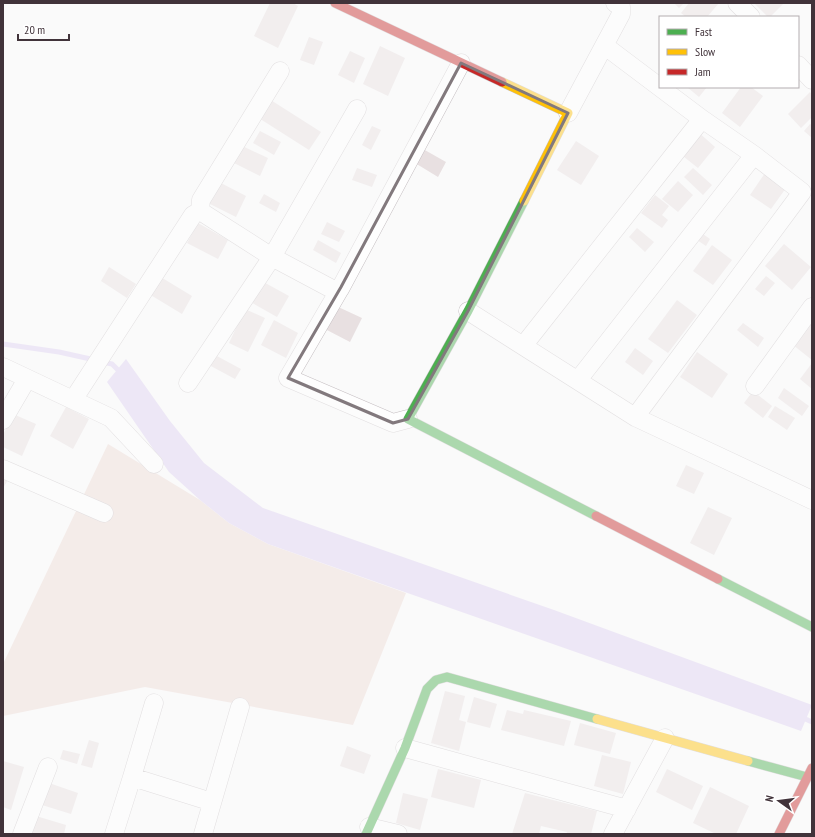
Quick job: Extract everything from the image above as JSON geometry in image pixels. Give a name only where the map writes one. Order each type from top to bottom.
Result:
[{"type":"street","points":[[335,3],[568,113]]},
{"type":"street","points":[[408,419],[468,311],[568,113],[622,14],[621,7],[615,3]]},
{"type":"street","points":[[737,3],[750,16]]},
{"type":"street","points":[[605,46],[659,87]]},
{"type":"street","points":[[461,63],[341,288],[288,378],[393,423],[408,419],[812,627]]},
{"type":"street","points":[[799,67],[812,80]]},
{"type":"street","points":[[200,211],[201,200],[280,71]]},
{"type":"street","points":[[635,418],[802,192],[754,155],[661,88]]},
{"type":"street","points":[[188,383],[272,256],[357,109]]},
{"type":"street","points":[[523,346],[702,119]]},
{"type":"street","points":[[578,380],[754,155]]},
{"type":"street","points":[[200,211],[272,256],[332,289],[341,288]]},
{"type":"street","points":[[73,400],[193,215],[200,211]]},
{"type":"street","points":[[755,386],[812,307]]},
{"type":"street","points":[[468,311],[578,380],[635,418],[812,500]]},
{"type":"street","points":[[3,367],[112,418],[154,464]]},
{"type":"street","points":[[3,420],[27,379]]},
{"type":"street","points":[[3,469],[104,513]]},
{"type":"street","points":[[398,834],[368,830],[405,748],[427,689],[436,680],[447,677],[807,777]]},
{"type":"street","points":[[114,834],[154,703]]},
{"type":"street","points":[[204,834],[240,707]]},
{"type":"street","points":[[613,834],[665,738]]},
{"type":"street","points":[[405,748],[626,810]]},
{"type":"street","points":[[22,834],[48,767]]},
{"type":"street","points":[[779,834],[812,768]]},
{"type":"street","points":[[132,777],[212,802]]},
{"type":"highlighted area","points":[[461,63],[568,113],[468,311],[408,419],[393,423],[288,378],[341,287]]},
{"type":"shaded area","points":[[126,359],[170,421],[204,463],[263,508],[554,610],[812,705],[801,731],[268,544],[229,523],[200,500],[169,472],[107,382]]},
{"type":"shaded area","points":[[108,444],[200,500],[229,523],[268,544],[406,593],[353,725],[145,687],[3,716],[3,664]]},
{"type":"building","points":[[270,3],[293,3],[298,6],[278,48],[254,36]]},
{"type":"building","points":[[674,3],[684,3],[679,8]]},
{"type":"building","points":[[689,3],[719,3],[708,16],[685,16],[681,13]]},
{"type":"building","points":[[754,3],[784,3],[771,16],[767,16]]},
{"type":"building","points":[[309,37],[323,42],[314,65],[300,60]]},
{"type":"building","points":[[380,46],[405,58],[388,96],[363,84]]},
{"type":"building","points":[[350,51],[365,58],[354,83],[338,75]]},
{"type":"building","points":[[688,88],[706,88],[699,97]]},
{"type":"building","points":[[740,88],[752,88],[763,96],[740,127],[722,113]]},
{"type":"building","points":[[810,92],[812,95],[812,117],[801,128],[788,114]]},
{"type":"building","points":[[266,97],[321,132],[309,150],[254,115]]},
{"type":"building","points":[[810,124],[812,125],[812,138],[804,131]]},
{"type":"building","points":[[372,126],[381,130],[371,150],[362,145]]},
{"type":"building","points":[[260,131],[281,142],[274,155],[253,143]]},
{"type":"building","points":[[697,131],[715,147],[698,168],[679,153]]},
{"type":"building","points":[[576,141],[599,156],[581,185],[557,170]]},
{"type":"building","points":[[238,144],[268,158],[260,176],[230,161]]},
{"type":"building","points":[[423,149],[446,162],[438,177],[415,163]]},
{"type":"building","points":[[357,168],[377,175],[372,187],[352,180]]},
{"type":"building","points":[[693,168],[712,185],[703,195],[684,177]]},
{"type":"building","points":[[765,173],[786,188],[771,209],[750,195]]},
{"type":"building","points":[[217,181],[246,196],[236,217],[206,202]]},
{"type":"building","points":[[678,181],[693,195],[678,212],[662,199]]},
{"type":"building","points":[[264,194],[280,203],[276,212],[259,203]]},
{"type":"building","points":[[655,195],[669,206],[662,215],[668,220],[662,228],[641,213]]},
{"type":"building","points":[[327,222],[345,231],[339,242],[321,234]]},
{"type":"building","points":[[198,223],[228,240],[218,259],[187,243]]},
{"type":"building","points":[[637,228],[654,242],[645,252],[629,237]]},
{"type":"building","points":[[696,229],[710,239],[706,246],[691,236]]},
{"type":"building","points":[[318,240],[341,253],[336,263],[313,250]]},
{"type":"building","points":[[784,244],[811,267],[792,290],[765,266]]},
{"type":"building","points":[[712,245],[732,260],[713,285],[693,271]]},
{"type":"building","points":[[109,267],[136,284],[127,298],[101,281]]},
{"type":"building","points":[[159,276],[192,296],[182,314],[149,294]]},
{"type":"building","points":[[766,276],[775,283],[764,296],[755,289]]},
{"type":"building","points":[[258,279],[289,296],[277,317],[247,300]]},
{"type":"building","points":[[677,300],[697,315],[668,353],[648,339]]},
{"type":"building","points":[[334,305],[362,318],[350,342],[323,328]]},
{"type":"building","points":[[245,309],[265,318],[248,352],[229,343]]},
{"type":"building","points":[[812,311],[812,360],[788,341]]},
{"type":"building","points":[[274,320],[298,333],[286,358],[261,345]]},
{"type":"building","points":[[743,323],[764,338],[758,347],[737,330]]},
{"type":"building","points":[[635,348],[653,361],[643,375],[625,362]]},
{"type":"building","points":[[697,352],[728,374],[712,398],[680,377]]},
{"type":"building","points":[[215,355],[241,369],[235,379],[209,365]]},
{"type":"building","points":[[812,363],[812,389],[800,379]]},
{"type":"building","points":[[784,388],[809,406],[802,416],[778,398]]},
{"type":"building","points":[[753,391],[772,406],[763,418],[744,403]]},
{"type":"building","points":[[775,406],[795,418],[787,430],[768,417]]},
{"type":"building","points":[[66,407],[89,419],[73,449],[50,436]]},
{"type":"building","points":[[13,414],[36,424],[22,456],[3,447],[3,435]]},
{"type":"building","points":[[686,465],[704,473],[694,494],[676,486]]},
{"type":"building","points":[[3,477],[8,480],[3,488]]},
{"type":"building","points":[[708,507],[732,518],[714,555],[690,543]]},
{"type":"building","points":[[445,691],[465,696],[459,720],[466,722],[459,751],[431,743]]},
{"type":"building","points":[[474,697],[497,704],[490,728],[467,722]]},
{"type":"building","points":[[507,710],[523,714],[524,710],[571,721],[564,746],[501,730]]},
{"type":"building","points":[[580,723],[616,733],[610,754],[574,745]]},
{"type":"building","points":[[89,740],[99,743],[92,768],[81,765]]},
{"type":"building","points":[[347,746],[371,755],[364,774],[340,766]]},
{"type":"building","points":[[63,750],[80,754],[77,764],[60,759]]},
{"type":"building","points":[[602,755],[631,762],[623,794],[594,786]]},
{"type":"building","points":[[3,761],[24,767],[11,810],[3,807]]},
{"type":"building","points":[[438,769],[481,780],[474,808],[431,797]]},
{"type":"building","points":[[667,769],[703,786],[692,810],[656,792]]},
{"type":"building","points":[[49,783],[78,793],[71,814],[42,805]]},
{"type":"building","points":[[710,787],[749,806],[736,834],[716,834],[693,823]]},
{"type":"building","points":[[403,793],[428,799],[420,830],[396,823]]},
{"type":"building","points":[[525,793],[597,811],[591,834],[566,834],[567,832],[541,826],[539,834],[512,834]]},
{"type":"building","points":[[36,816],[66,825],[64,834],[31,834]]},
{"type":"waterway","points":[[3,344],[59,352],[95,360]]},
{"type":"waterway","points":[[102,362],[112,364],[122,374]]},
{"type":"waterway","points":[[801,717],[812,722]]},
{"type":"traffic: fast","points":[[524,201],[468,311],[408,419],[596,516]]},
{"type":"traffic: fast","points":[[718,579],[812,627]]},
{"type":"traffic: fast","points":[[366,834],[405,748],[427,689],[436,680],[447,677],[597,719]]},
{"type":"traffic: fast","points":[[748,761],[807,777]]},
{"type":"traffic: slow","points":[[502,82],[568,113],[524,201]]},
{"type":"traffic: slow","points":[[597,719],[748,761]]},
{"type":"traffic: jam","points":[[335,3],[502,82]]},
{"type":"traffic: jam","points":[[596,516],[718,579]]},
{"type":"traffic: jam","points":[[779,834],[812,768]]}]
